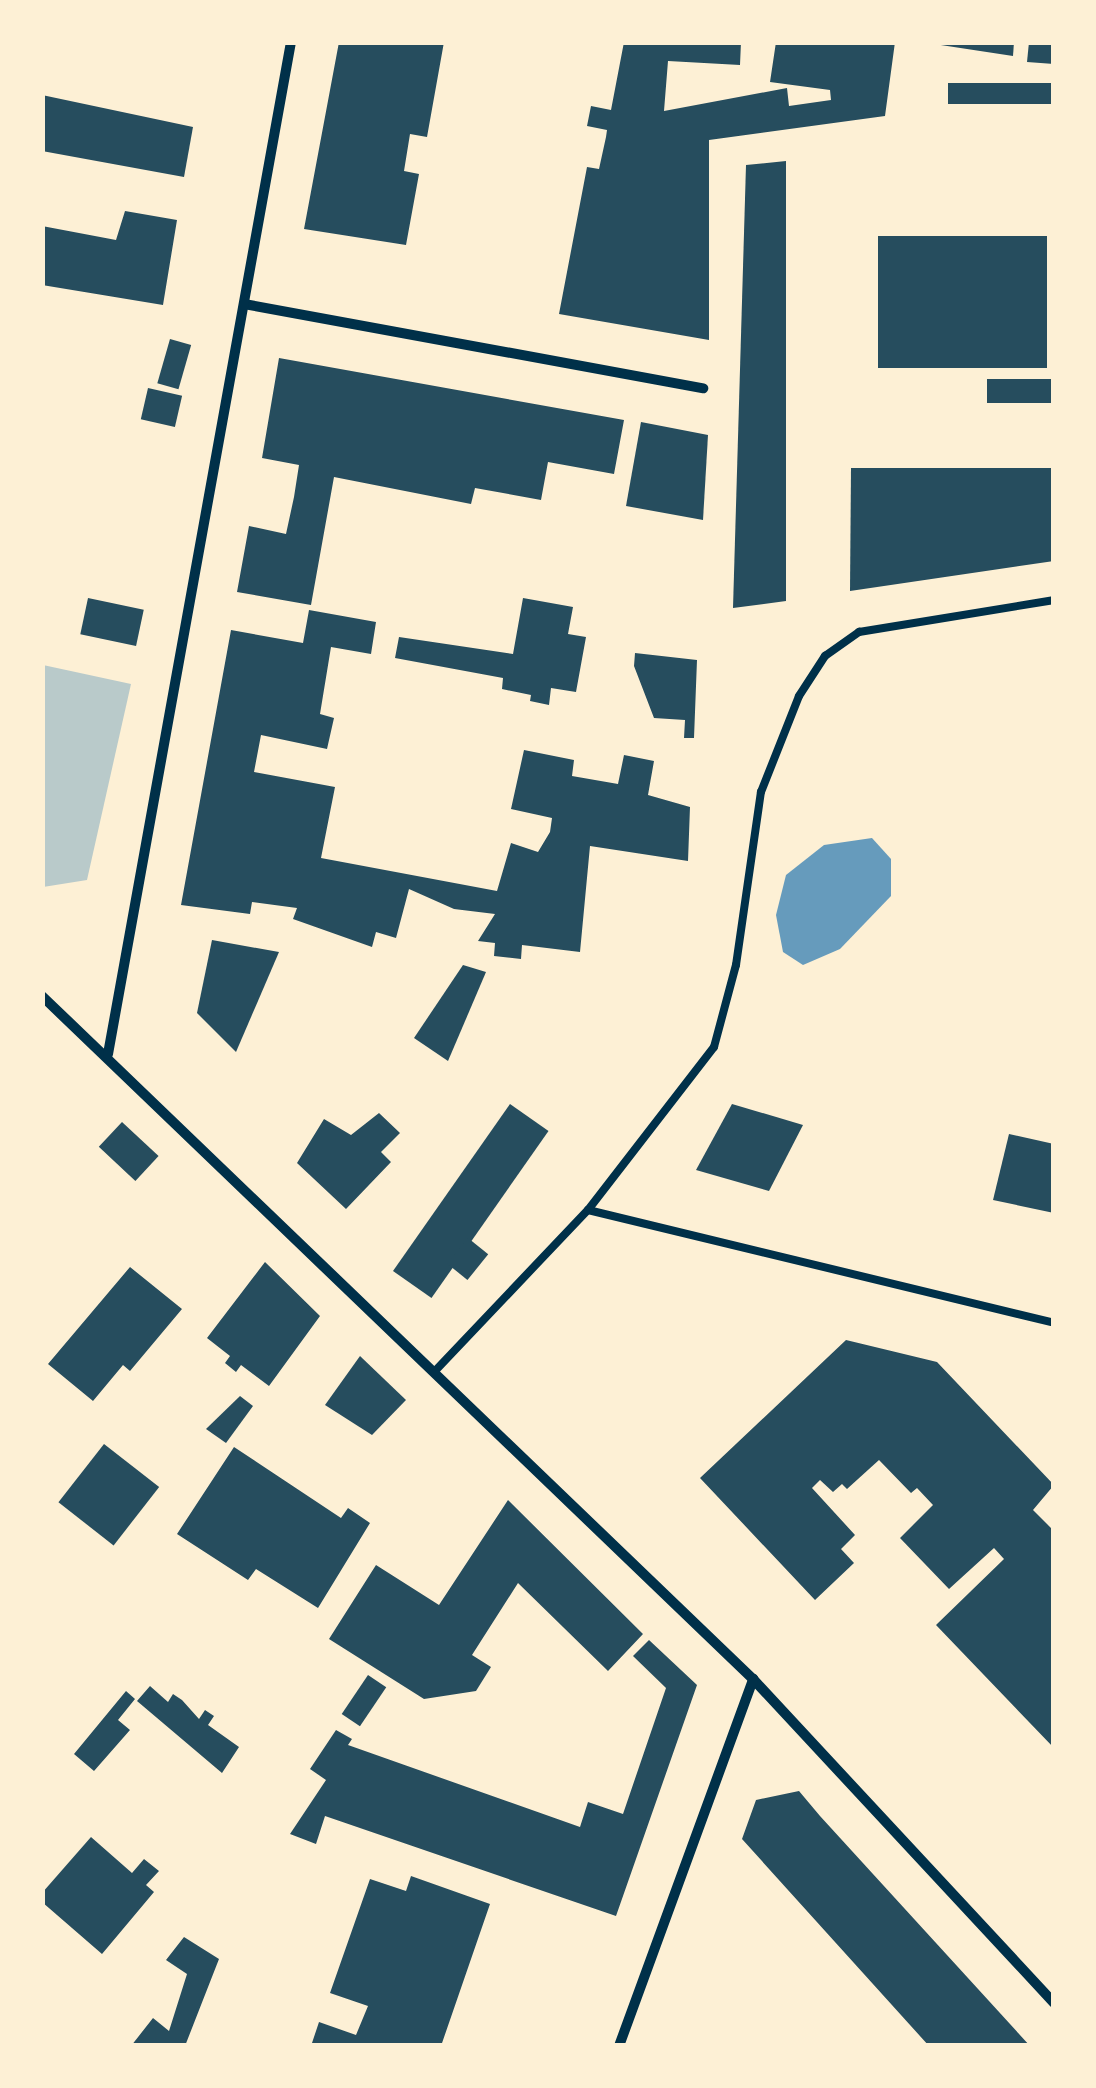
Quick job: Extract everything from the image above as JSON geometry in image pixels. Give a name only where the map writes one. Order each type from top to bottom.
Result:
[{"type":"street","points":[[108,1054],[291,42]]},
{"type":"street","points":[[244,304],[703,388]]},
{"type":"street","points":[[42,996],[108,1054],[754,1679],[1054,2004]]},
{"type":"street","points":[[619,2046],[754,1679]]},
{"type":"lane","points":[[435,1371],[588,1210],[714,1046],[736,965],[761,792],[799,696],[825,656],[860,632],[1054,600]]},
{"type":"lane","points":[[588,1210],[1054,1323]]},
{"type":"shaded area","points":[[43,665],[131,684],[87,880],[43,887]]},
{"type":"water","points":[[872,838],[891,859],[891,896],[840,949],[803,965],[783,952],[776,915],[786,875],[824,845]]},
{"type":"building","points":[[339,42],[444,42],[427,137],[410,134],[404,171],[419,174],[406,245],[304,229]]},
{"type":"building","points":[[624,42],[741,42],[740,65],[668,61],[664,111],[787,88],[789,106],[831,100],[830,90],[770,82],[776,42],[895,42],[885,116],[709,140],[709,340],[559,314],[587,167],[599,169],[606,137],[607,130],[587,126],[591,106],[611,110]]},
{"type":"building","points":[[921,42],[1014,42],[1013,56]]},
{"type":"building","points":[[1029,42],[1054,42],[1054,64],[1027,62]]},
{"type":"building","points":[[948,83],[1054,83],[1054,104],[948,104]]},
{"type":"building","points":[[42,95],[193,127],[184,177],[42,151]]},
{"type":"building","points":[[786,161],[786,601],[733,608],[746,165]]},
{"type":"building","points":[[125,211],[177,220],[163,305],[42,285],[42,226],[116,240]]},
{"type":"building","points":[[878,236],[1047,236],[1047,368],[878,368]]},
{"type":"building","points":[[170,339],[191,345],[178,389],[157,383]]},
{"type":"building","points":[[279,358],[624,420],[614,474],[548,462],[541,500],[475,488],[471,504],[334,477],[311,605],[237,592],[249,526],[286,534],[294,497],[299,465],[262,458]]},
{"type":"building","points":[[987,379],[1054,379],[1054,403],[987,403]]},
{"type":"building","points":[[148,388],[182,396],[175,427],[141,419]]},
{"type":"building","points":[[641,422],[708,435],[703,520],[626,506]]},
{"type":"building","points":[[851,468],[1054,468],[1054,561],[850,591]]},
{"type":"building","points":[[88,598],[144,610],[136,646],[80,634]]},
{"type":"building","points":[[523,598],[573,607],[568,634],[586,637],[576,692],[551,688],[549,705],[530,701],[531,695],[502,689],[503,678],[395,658],[399,637],[513,654]]},
{"type":"building","points":[[309,610],[376,622],[371,654],[331,647],[320,714],[334,718],[327,749],[261,735],[254,772],[335,787],[321,858],[497,891],[511,843],[538,852],[550,832],[552,818],[511,809],[524,750],[574,760],[572,776],[618,784],[624,755],[654,761],[648,795],[690,807],[688,861],[590,846],[580,952],[522,945],[521,959],[494,956],[495,943],[478,941],[495,914],[454,909],[409,889],[396,938],[376,932],[372,947],[293,919],[297,908],[252,902],[250,914],[181,905],[231,630],[303,643]]},
{"type":"building","points":[[635,653],[697,660],[694,738],[684,738],[685,720],[654,718],[634,666]]},
{"type":"building","points":[[212,940],[279,952],[236,1052],[197,1013]]},
{"type":"building","points":[[463,965],[486,972],[448,1061],[414,1038]]},
{"type":"building","points":[[510,1104],[549,1131],[431,1298],[393,1271]]},
{"type":"building","points":[[732,1104],[803,1125],[769,1191],[696,1170]]},
{"type":"building","points":[[379,1113],[400,1133],[381,1152],[391,1162],[346,1209],[297,1163],[324,1119],[351,1135]]},
{"type":"building","points":[[122,1122],[159,1156],[135,1181],[99,1147]]},
{"type":"building","points":[[1009,1134],[1054,1144],[1054,1213],[993,1200]]},
{"type":"building","points":[[468,1238],[488,1254],[467,1280],[447,1264]]},
{"type":"building","points":[[265,1262],[320,1316],[269,1386],[241,1365],[236,1372],[225,1363],[230,1356],[207,1338]]},
{"type":"building","points":[[130,1267],[182,1309],[130,1371],[123,1365],[93,1401],[48,1364]]},
{"type":"building","points":[[846,1340],[937,1362],[1054,1485],[1033,1510],[1054,1531],[1054,1748],[936,1625],[1004,1559],[994,1548],[949,1589],[900,1538],[933,1505],[917,1488],[911,1493],[879,1460],[847,1489],[842,1484],[833,1492],[820,1480],[812,1488],[855,1535],[841,1549],[854,1563],[815,1600],[700,1478]]},
{"type":"building","points":[[360,1356],[406,1400],[372,1435],[325,1405]]},
{"type":"building","points":[[240,1396],[253,1406],[226,1443],[206,1429]]},
{"type":"building","points":[[104,1444],[159,1487],[114,1545],[58,1502]]},
{"type":"building","points":[[234,1447],[341,1518],[348,1508],[370,1523],[318,1608],[256,1569],[248,1580],[177,1534]]},
{"type":"building","points":[[508,1500],[643,1634],[608,1671],[518,1583],[472,1655],[491,1667],[476,1691],[424,1699],[329,1639],[376,1565],[439,1605]]},
{"type":"building","points":[[649,1640],[697,1685],[616,1916],[325,1816],[316,1844],[290,1834],[326,1780],[310,1769],[336,1730],[352,1739],[348,1745],[580,1827],[588,1802],[623,1814],[666,1688],[633,1656]]},
{"type":"building","points":[[368,1675],[386,1687],[360,1726],[342,1714]]},
{"type":"building","points":[[150,1686],[168,1702],[173,1694],[182,1700],[199,1719],[205,1710],[214,1716],[208,1725],[239,1747],[222,1773],[137,1701]]},
{"type":"building","points":[[126,1691],[135,1699],[118,1720],[130,1730],[94,1771],[74,1754]]},
{"type":"building","points":[[799,1791],[1030,2046],[929,2046],[742,1839],[756,1800]]},
{"type":"building","points":[[91,1837],[132,1873],[144,1859],[159,1871],[146,1885],[154,1892],[102,1954],[42,1902],[42,1893]]},
{"type":"building","points":[[411,1876],[490,1904],[441,2046],[311,2046],[319,2022],[356,2035],[368,2006],[330,1993],[370,1879],[406,1891]]},
{"type":"building","points":[[184,1937],[219,1959],[185,2046],[131,2046],[153,2018],[169,2031],[187,1974],[166,1960]]}]
